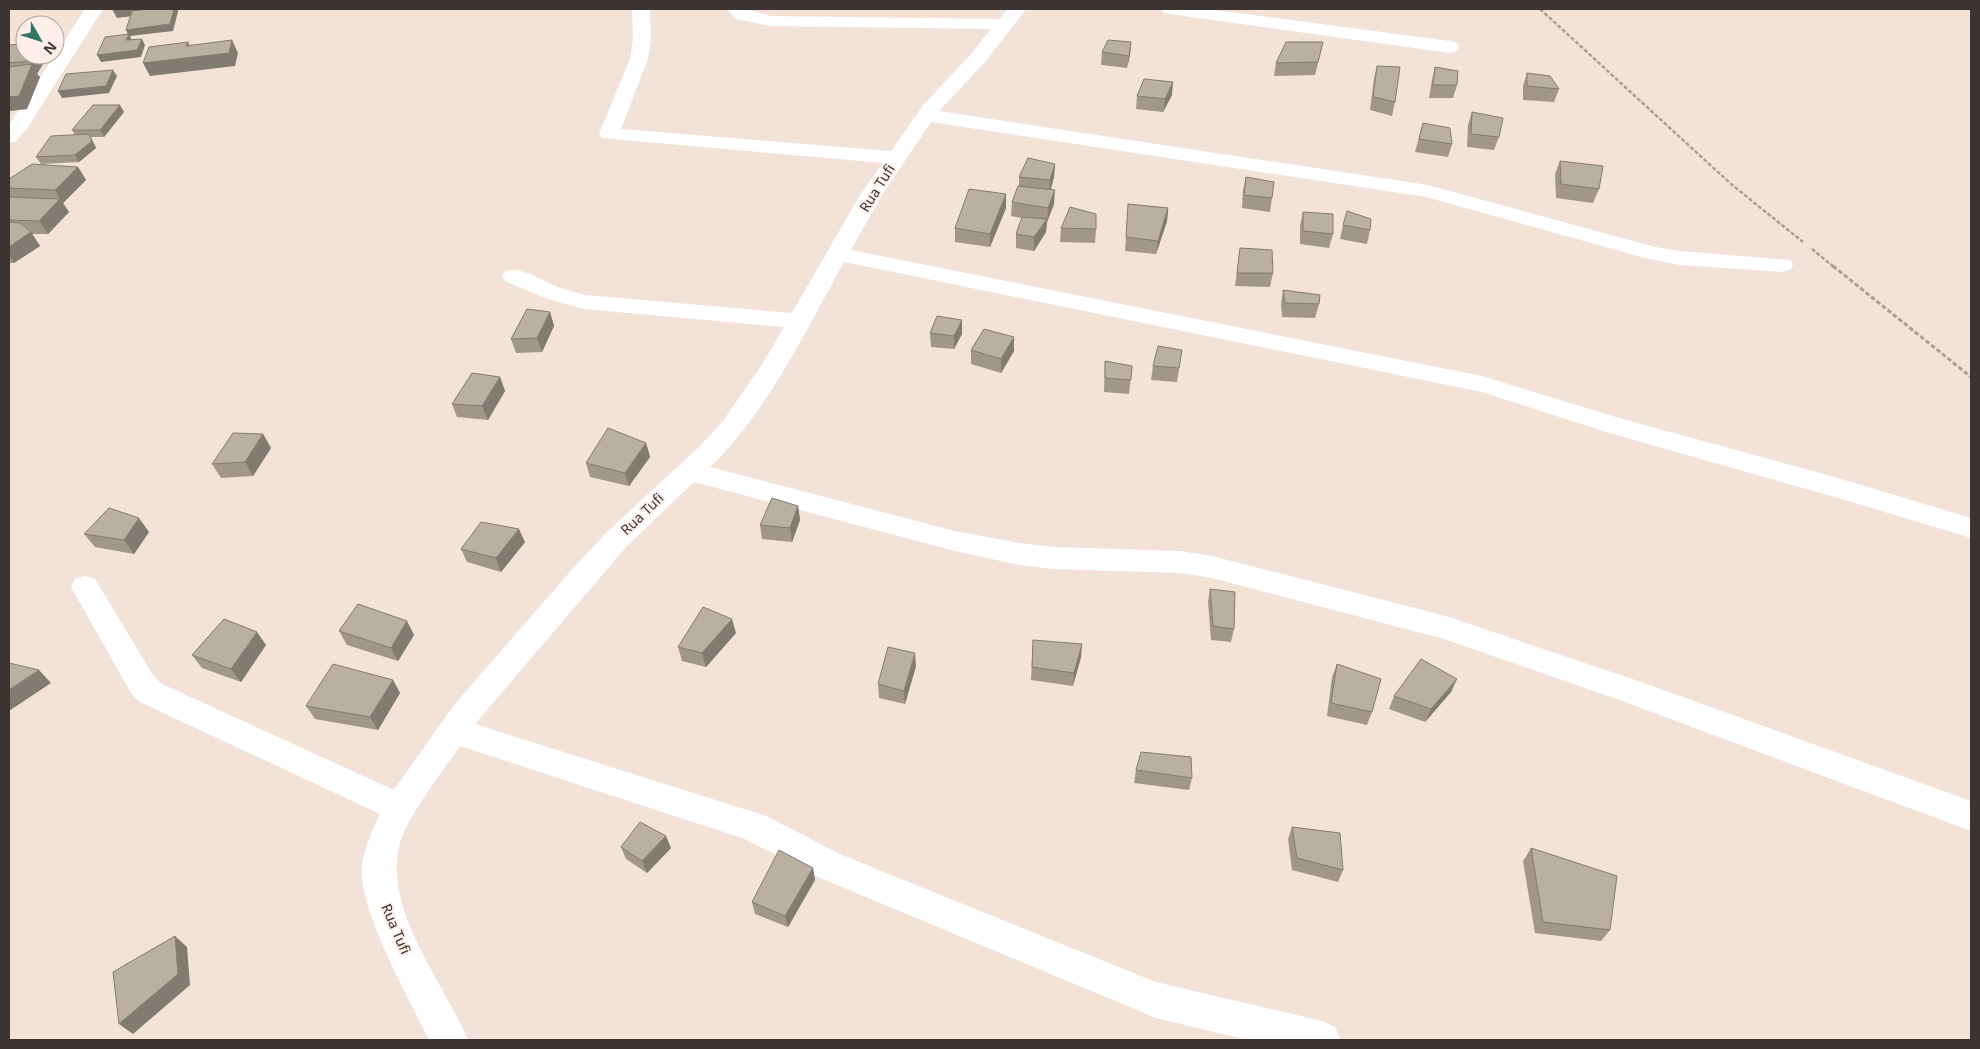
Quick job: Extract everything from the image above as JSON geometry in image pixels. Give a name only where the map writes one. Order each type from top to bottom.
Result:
[{"type":"street","points":[[12,130],[90,9]]},
{"type":"street","points":[[641,9],[642,39],[639,59],[609,134],[896,158]]},
{"type":"street","points":[[736,9],[742,15],[770,21],[1011,16]]},
{"type":"street","points":[[1170,9],[1450,46]]},
{"type":"street","name":"Rua Tufi","points":[[449,1040],[402,947],[382,899],[379,867],[384,841],[400,808],[484,690],[536,633],[598,559],[652,504],[709,453],[732,427],[773,367],[871,195],[896,158],[926,115],[1011,16]]},
{"type":"street","points":[[926,115],[1428,191],[1653,253],[1680,258],[1782,265]]},
{"type":"street","points":[[837,254],[1482,384],[1516,393],[1613,425],[1836,486],[1971,528]]},
{"type":"street","points":[[513,276],[550,292],[584,302],[799,322]]},
{"type":"street","points":[[688,471],[988,548],[1053,558],[1180,562],[1212,567],[1446,628],[1633,692],[1971,816]]},
{"type":"street","points":[[85,587],[142,684],[151,693],[400,808]]},
{"type":"street","points":[[454,731],[754,827],[830,866],[1156,1000],[1322,1040]]},
{"type":"path","points":[[1540,9],[1731,184],[1971,377]]},
{"type":"building","points":[[174,9],[170,24],[126,30],[132,11]]},
{"type":"building","points":[[129,34],[126,40],[142,39],[137,50],[97,55],[105,37]]},
{"type":"building","points":[[232,40],[229,53],[143,63],[149,47],[188,42],[186,46]]},
{"type":"building","points":[[1108,40],[1131,42],[1129,56],[1102,52]]},
{"type":"building","points":[[1286,42],[1323,42],[1318,62],[1276,63]]},
{"type":"building","points":[[9,45],[15,45],[15,62],[9,63]]},
{"type":"building","points":[[32,65],[19,96],[9,97],[9,67]]},
{"type":"building","points":[[1377,66],[1400,67],[1395,102],[1373,97]]},
{"type":"building","points":[[1435,67],[1458,71],[1457,85],[1433,85]]},
{"type":"building","points":[[113,70],[106,86],[58,91],[66,74]]},
{"type":"building","points":[[1527,73],[1550,76],[1559,89],[1527,86]]},
{"type":"building","points":[[1144,79],[1173,82],[1165,99],[1137,96]]},
{"type":"building","points":[[93,105],[120,105],[100,130],[72,130]]},
{"type":"building","points":[[1472,112],[1503,118],[1499,137],[1471,134]]},
{"type":"building","points":[[1423,123],[1450,128],[1452,144],[1419,139]]},
{"type":"building","points":[[89,134],[92,141],[75,155],[36,157],[51,136]]},
{"type":"building","points":[[1028,158],[1055,164],[1050,180],[1019,177]]},
{"type":"building","points":[[1560,161],[1603,166],[1599,189],[1561,184]]},
{"type":"building","points":[[32,164],[78,167],[55,190],[9,188],[9,179]]},
{"type":"building","points":[[1246,177],[1274,182],[1272,198],[1244,195]]},
{"type":"building","points":[[1018,186],[1055,190],[1048,208],[1012,202]]},
{"type":"building","points":[[969,189],[1006,194],[990,234],[955,228]]},
{"type":"building","points":[[9,197],[60,199],[39,221],[9,220]]},
{"type":"building","points":[[1128,204],[1168,208],[1158,241],[1126,237]]},
{"type":"building","points":[[1070,207],[1096,214],[1096,229],[1061,228]]},
{"type":"building","points":[[1347,211],[1371,219],[1370,230],[1343,225]]},
{"type":"building","points":[[1303,212],[1333,214],[1333,234],[1303,231]]},
{"type":"building","points":[[1022,217],[1047,219],[1034,237],[1016,234]]},
{"type":"building","points":[[9,222],[20,223],[31,232],[9,247]]},
{"type":"building","points":[[1240,248],[1272,250],[1273,273],[1237,273]]},
{"type":"building","points":[[1283,290],[1320,295],[1319,304],[1285,303]]},
{"type":"building","points":[[527,309],[550,312],[537,338],[511,339]]},
{"type":"building","points":[[937,316],[962,320],[954,336],[930,333]]},
{"type":"building","points":[[984,329],[1014,337],[1001,359],[971,350]]},
{"type":"building","points":[[1158,346],[1182,350],[1179,368],[1153,366]]},
{"type":"building","points":[[1105,361],[1132,366],[1131,380],[1105,378]]},
{"type":"building","points":[[472,373],[500,377],[482,406],[452,404]]},
{"type":"building","points":[[608,428],[646,443],[625,473],[586,463]]},
{"type":"building","points":[[233,433],[263,434],[245,462],[212,464]]},
{"type":"building","points":[[772,498],[798,506],[790,528],[760,525]]},
{"type":"building","points":[[109,508],[139,518],[124,540],[84,534]]},
{"type":"building","points":[[481,522],[519,529],[496,558],[461,549]]},
{"type":"building","points":[[1210,589],[1235,592],[1234,629],[1213,626]]},
{"type":"building","points":[[358,604],[407,621],[391,648],[339,631]]},
{"type":"building","points":[[703,607],[732,619],[702,653],[678,647]]},
{"type":"building","points":[[224,619],[257,632],[231,669],[192,655]]},
{"type":"building","points":[[1033,640],[1082,644],[1074,673],[1032,667]]},
{"type":"building","points":[[888,647],[915,653],[904,691],[878,684]]},
{"type":"building","points":[[1421,659],[1457,679],[1431,709],[1394,696]]},
{"type":"building","points":[[9,663],[39,670],[9,690]]},
{"type":"building","points":[[333,664],[393,680],[370,717],[306,706]]},
{"type":"building","points":[[1337,664],[1381,679],[1372,712],[1331,703]]},
{"type":"building","points":[[1141,752],[1191,757],[1192,778],[1136,770]]},
{"type":"building","points":[[640,822],[666,836],[642,861],[621,847]]},
{"type":"building","points":[[1292,827],[1340,833],[1343,870],[1297,858]]},
{"type":"building","points":[[1531,848],[1617,876],[1610,930],[1543,922]]},
{"type":"building","points":[[779,850],[813,868],[785,916],[752,902]]},
{"type":"building","points":[[175,936],[178,974],[119,1024],[113,972]]}]
